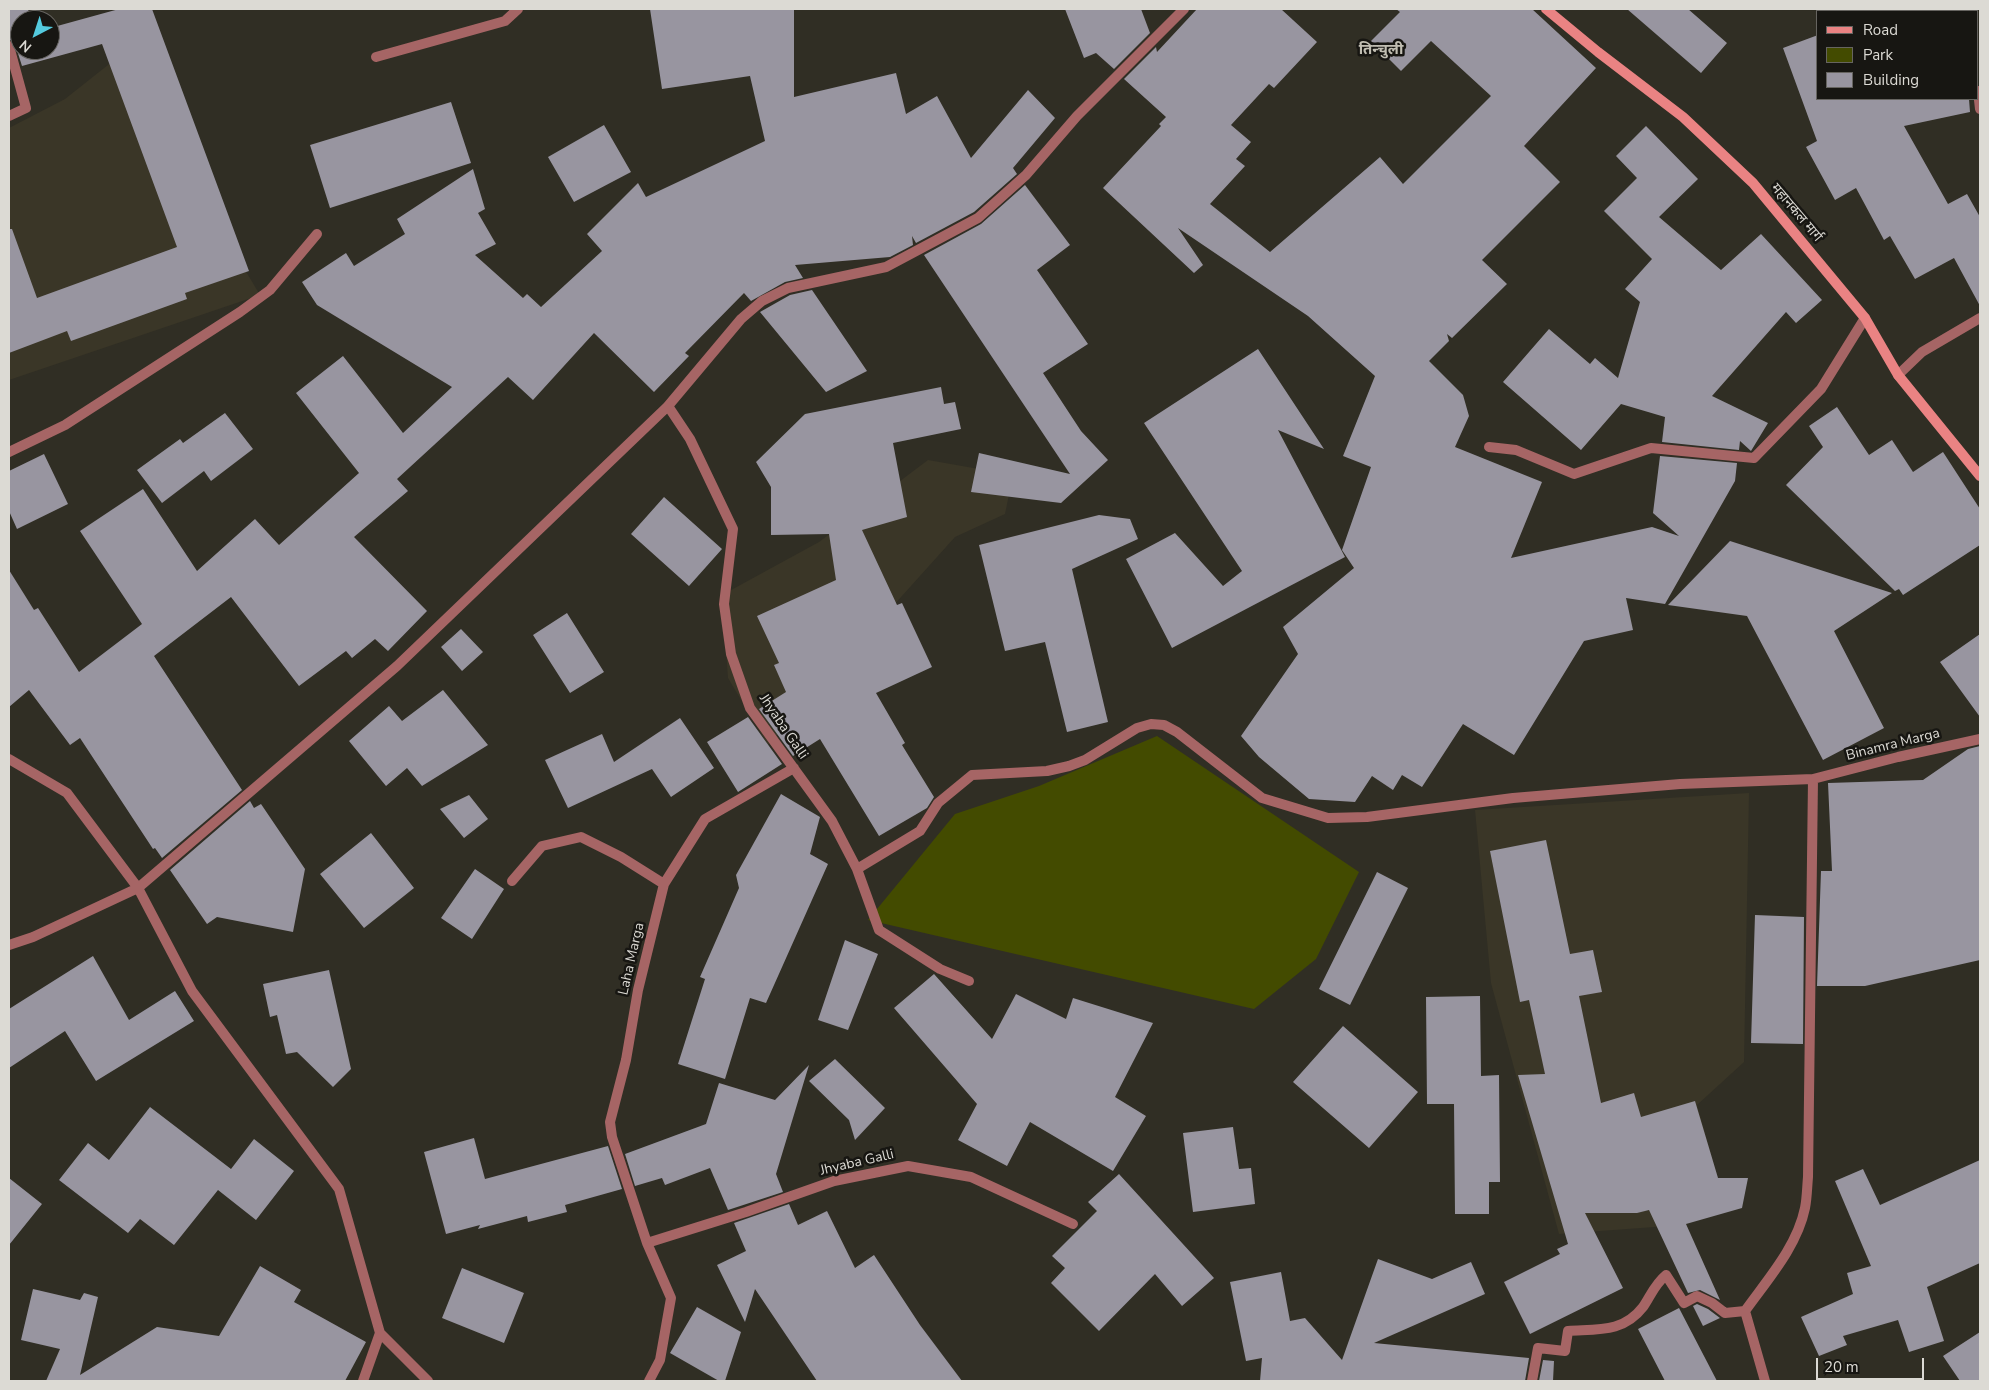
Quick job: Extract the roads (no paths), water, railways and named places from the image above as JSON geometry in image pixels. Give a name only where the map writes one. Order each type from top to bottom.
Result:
[{"type":"main road","name":"महानकल मार्ग","points":[[1546,9],[1598,52],[1683,117],[1753,184],[1865,318],[1898,376],[1980,476]]},
{"type":"street","points":[[376,57],[505,21],[518,9]]},
{"type":"street","points":[[9,945],[33,937],[138,888],[397,666],[668,406],[741,319],[762,301],[788,288],[886,267],[978,218],[1026,175],[1077,116],[1184,9]]},
{"type":"street","points":[[9,46],[26,108],[9,116]]},
{"type":"street","points":[[9,452],[65,425],[240,312],[270,290],[317,234]]},
{"type":"street","points":[[1489,448],[1516,450],[1574,474],[1650,448],[1754,458],[1821,389],[1865,318]]},
{"type":"street","points":[[1898,376],[1922,352],[1980,318]]},
{"type":"street","name":"Jhyaba Galli","points":[[668,406],[690,439],[733,529],[724,604],[731,654],[750,708],[832,821],[857,869],[879,930],[940,968],[969,981]]},
{"type":"street","name":"Binamra Marga","points":[[857,869],[920,831],[938,803],[972,775],[1011,771],[1047,771],[1068,766],[1086,760],[1137,728],[1151,724],[1164,725],[1177,732],[1262,798],[1328,818],[1367,817],[1513,798],[1680,784],[1813,779],[1898,757],[1980,739]]},
{"type":"street","points":[[9,759],[67,793],[138,888],[192,991],[339,1189],[380,1333],[428,1381]]},
{"type":"street","name":"Laha Marga","points":[[647,1243],[612,1137],[610,1122],[626,1060],[638,990],[664,884],[706,819],[794,768]]},
{"type":"street","points":[[1532,1381],[1538,1348],[1565,1351],[1568,1331],[1622,1327],[1642,1308],[1658,1282],[1666,1275],[1684,1303],[1697,1296],[1712,1303],[1725,1313],[1745,1311],[1783,1259],[1805,1209],[1808,1178],[1813,779]]},
{"type":"street","points":[[512,881],[542,846],[581,837],[621,857],[664,884]]},
{"type":"street","name":"Jhyaba Galli","points":[[647,1243],[746,1212],[834,1180],[908,1166],[971,1177],[1074,1224]]},
{"type":"street","points":[[647,1243],[671,1298],[660,1360],[649,1381]]},
{"type":"street","points":[[1745,1311],[1765,1381]]},
{"type":"street","points":[[363,1381],[380,1333]]},
{"type":"district","name":"तिन्चुली","points":[[1381,50]]}]
